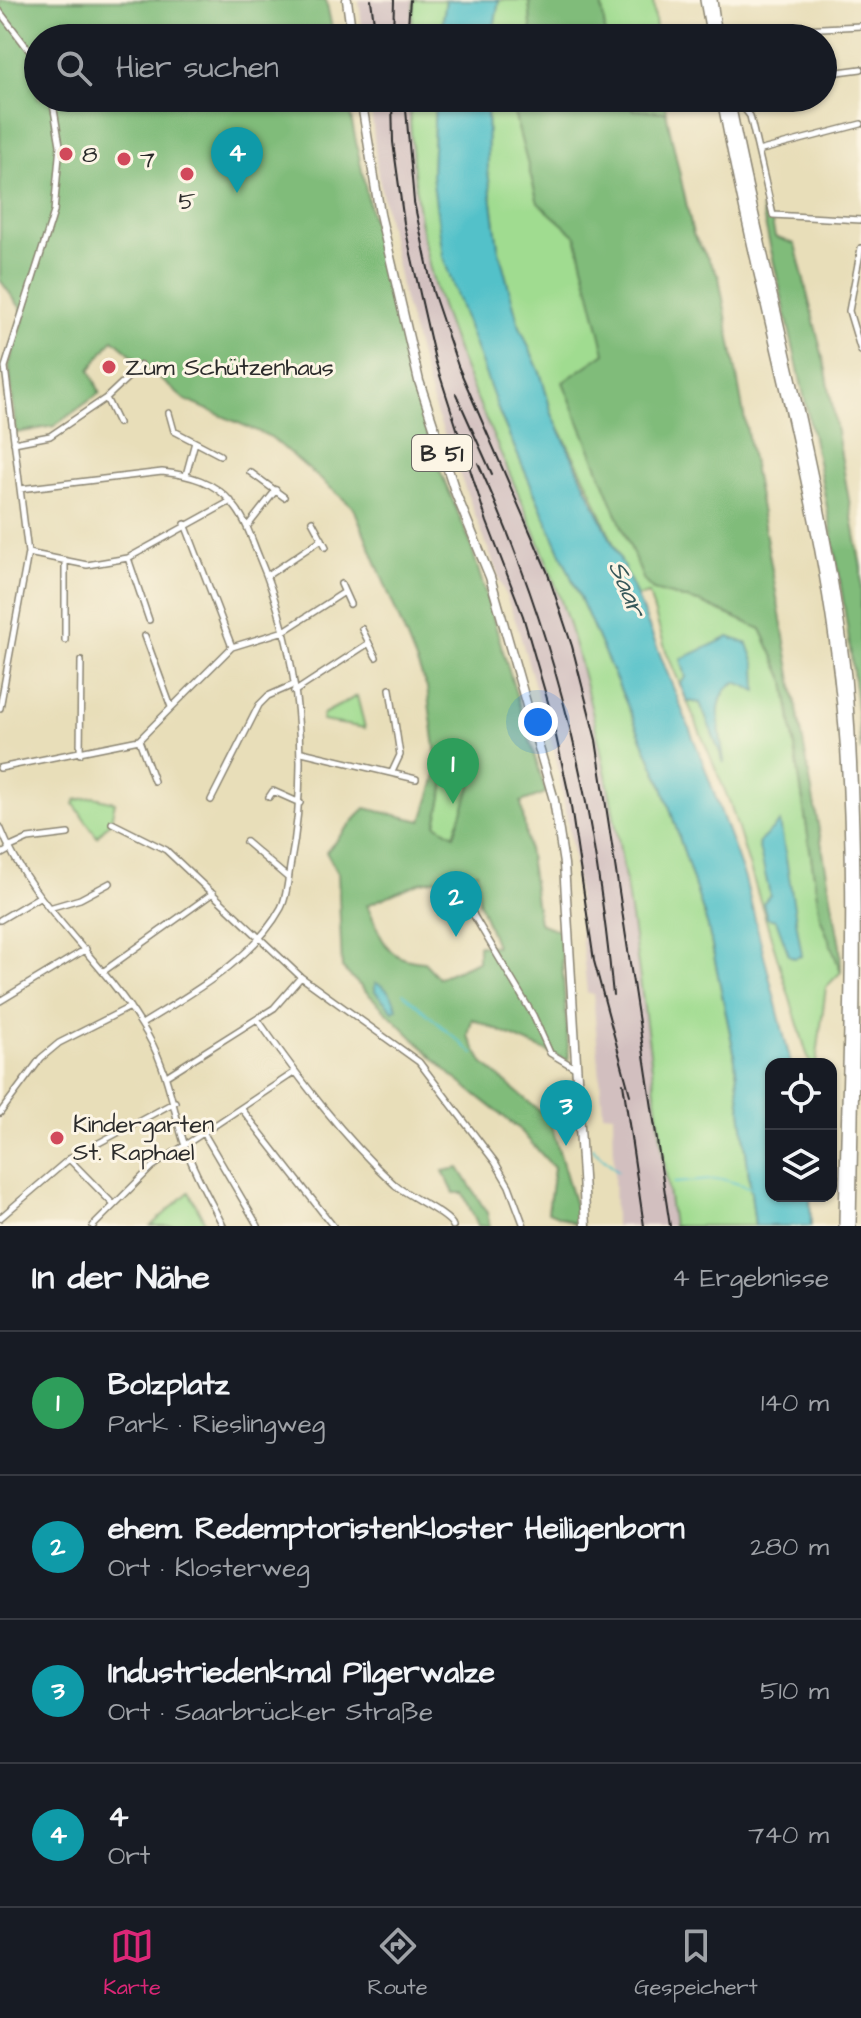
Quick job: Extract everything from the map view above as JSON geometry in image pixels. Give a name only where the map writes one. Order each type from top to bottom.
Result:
[{"type":"highway","points":[[705,0],[712,24]]},
{"type":"highway","points":[[712,0],[712,24]]},
{"type":"highway","points":[[731,112],[811,474],[838,616],[855,773],[851,1038],[844,1226]]},
{"type":"highway","points":[[851,1038],[851,1226]]},
{"type":"main road","points":[[347,0],[350,24]]},
{"type":"main road","name":"B 51","points":[[363,112],[380,214],[419,381],[456,494],[490,577],[554,800],[564,864],[586,1226]]},
{"type":"street","points":[[0,12],[24,44]]},
{"type":"street","points":[[837,28],[861,26]]},
{"type":"street","points":[[837,72],[861,69]]},
{"type":"street","points":[[0,708],[28,553],[5,367],[54,212],[60,145],[54,112]]},
{"type":"street","points":[[745,112],[750,116],[773,215],[861,220]]},
{"type":"street","points":[[758,151],[861,124]]},
{"type":"street","points":[[861,248],[849,311],[861,351]]},
{"type":"street","points":[[14,443],[50,436],[106,398],[141,365]]},
{"type":"street","points":[[106,398],[118,423]]},
{"type":"street","points":[[169,413],[174,431],[220,455]]},
{"type":"street","points":[[186,475],[195,442]]},
{"type":"street","points":[[20,489],[162,472],[186,475],[215,487],[231,501],[247,527],[267,576],[284,631],[302,752],[300,803],[282,907],[260,935],[215,978],[142,1024]]},
{"type":"street","points":[[250,472],[284,497]]},
{"type":"street","points":[[247,527],[276,490]]},
{"type":"street","points":[[28,553],[87,565],[128,558],[231,501]]},
{"type":"street","points":[[312,521],[326,547]]},
{"type":"street","points":[[185,524],[232,647]]},
{"type":"street","points":[[267,576],[322,539]]},
{"type":"street","points":[[128,558],[149,620]]},
{"type":"street","points":[[65,562],[65,640]]},
{"type":"street","points":[[341,584],[350,604]]},
{"type":"street","points":[[0,768],[139,740],[232,647],[284,631],[343,593]]},
{"type":"street","points":[[362,629],[376,657]]},
{"type":"street","points":[[145,636],[171,707]]},
{"type":"street","points":[[211,800],[259,705],[268,696],[294,689],[369,643]]},
{"type":"street","points":[[80,754],[81,661]]},
{"type":"street","points":[[390,689],[400,755],[392,772]]},
{"type":"street","points":[[139,740],[154,781]]},
{"type":"street","points":[[302,752],[416,779]]},
{"type":"street","points":[[269,797],[273,791],[300,803]]},
{"type":"street","points":[[112,823],[166,850],[260,935],[301,977],[419,1062],[495,1162],[509,1186],[524,1226]]},
{"type":"street","points":[[0,827],[9,849],[39,897],[104,971],[142,1024],[168,1075],[184,1144],[223,1226]]},
{"type":"street","points":[[0,855],[28,839],[68,834]]},
{"type":"street","points":[[246,842],[288,878]]},
{"type":"street","points":[[458,878],[474,916],[533,1015],[550,1053],[578,1069]]},
{"type":"street","points":[[49,908],[80,899],[110,883]]},
{"type":"street","points":[[104,971],[213,893]]},
{"type":"street","points":[[0,920],[39,897]]},
{"type":"street","points":[[0,1001],[86,949]]},
{"type":"street","points":[[168,1075],[258,1020],[274,1008],[301,977]]},
{"type":"street","points":[[0,1113],[41,1058],[59,1043],[130,1007]]},
{"type":"street","points":[[258,1020],[295,1072],[368,1158],[406,1194],[450,1218],[453,1226]]},
{"type":"street","points":[[93,1226],[152,1167],[295,1072]]},
{"type":"street","points":[[0,1218],[69,1159],[175,1102]]},
{"type":"street","points":[[241,1108],[333,1226]]},
{"type":"street","points":[[203,1132],[258,1226]]},
{"type":"street","points":[[69,1159],[113,1204]]},
{"type":"shaded area","points":[[359,0],[418,0],[427,24],[362,24]]},
{"type":"shaded area","points":[[371,112],[423,112],[424,236],[588,620],[612,686],[673,1226],[615,1226],[613,1114],[603,1113],[593,994],[587,993],[573,853],[556,757],[517,625],[435,410],[403,296],[377,168]]},
{"type":"green space","points":[[0,0],[326,0],[331,24],[24,24],[24,112],[350,112],[382,268],[431,449],[469,539],[546,793],[521,802],[539,923],[560,931],[569,1061],[472,1019],[468,1036],[484,1064],[550,1120],[581,1226],[548,1212],[554,1168],[518,1128],[451,1075],[342,968],[338,873],[326,852],[365,808],[422,821],[438,770],[427,688],[354,508],[271,437],[185,400],[113,339],[90,370],[100,393],[54,426],[16,433],[9,365],[25,314],[0,280]],"holes":[[[470,743],[472,783],[454,835],[436,824],[446,779],[446,747]],[[477,872],[479,901],[496,946],[478,945],[478,961],[439,978],[424,962],[392,952],[381,937],[367,905],[421,882]]]},
{"type":"green space","points":[[414,0],[446,0],[442,24],[412,24]]},
{"type":"green space","points":[[499,0],[529,0],[531,24],[495,24]]},
{"type":"green space","points":[[529,0],[601,0],[604,24],[531,24]]},
{"type":"green space","points":[[601,0],[653,0],[656,24],[604,24]]},
{"type":"green space","points":[[410,112],[434,112],[432,175],[499,412],[663,787],[708,927],[734,1052],[755,1226],[673,1226],[634,936],[594,720],[576,649],[546,560],[472,388],[439,300],[426,251]]},
{"type":"green space","points":[[487,112],[514,112],[538,202],[576,236],[606,354],[653,590],[702,603],[761,629],[785,681],[820,916],[841,972],[826,987],[817,1058],[808,1058],[730,803],[666,651],[649,594],[636,597],[589,486],[552,414],[541,375],[518,322],[498,247],[488,172]]},
{"type":"green space","points":[[514,112],[666,112],[693,234],[719,277],[840,946],[841,972],[820,916],[785,681],[761,629],[702,603],[653,590],[644,581],[563,382],[605,353],[576,236],[538,203]]},
{"type":"green space","points":[[762,211],[772,222],[775,237],[795,244],[826,370],[861,568],[861,751],[845,615],[822,480]]},
{"type":"green space","points":[[357,696],[365,728],[322,721],[323,714]]},
{"type":"green space","points":[[470,742],[472,783],[455,836],[436,824],[446,779],[446,746]]},
{"type":"green space","points":[[94,797],[115,802],[111,821],[97,837],[74,804],[76,800]]},
{"type":"green space","points":[[459,1168],[487,1213],[490,1226],[478,1226],[463,1193],[454,1193],[443,1171]]},
{"type":"green space","points":[[189,1192],[207,1226],[151,1226],[154,1223]]},
{"type":"water","points":[[446,0],[499,0],[495,24],[442,24]]},
{"type":"water","name":"Saar","points":[[434,112],[487,112],[488,172],[498,247],[518,322],[541,375],[552,414],[633,587],[704,765],[745,879],[790,1058],[765,1058],[765,1202],[810,1202],[811,1226],[755,1226],[734,1052],[708,927],[663,787],[499,412],[443,257],[432,175]]},
{"type":"water","points":[[729,637],[748,644],[756,666],[757,691],[736,682],[727,688],[722,697],[719,718],[724,763],[700,703],[687,701],[680,684],[686,677],[681,659]]},
{"type":"water","points":[[780,822],[802,956],[794,958],[789,955],[776,920],[767,918],[763,903],[770,895],[758,843]]},
{"type":"water","points":[[375,983],[389,992],[397,1008],[393,1011],[375,991]]},
{"type":"waterway","points":[[403,993],[474,1054]]},
{"type":"waterway","points":[[592,1148],[618,1171]]},
{"type":"waterway","points":[[674,1183],[722,1179],[752,1188]]},
{"type":"railway","points":[[371,0],[374,24]]},
{"type":"railway","points":[[393,24],[394,0]]},
{"type":"railway","points":[[408,24],[410,0]]},
{"type":"railway","points":[[392,112],[393,142],[404,223],[435,360],[487,522],[523,616],[550,709],[570,800],[594,961],[630,1095]]},
{"type":"railway","points":[[406,112],[414,202],[433,292],[458,366],[547,571],[572,646],[596,740],[670,1226]]},
{"type":"railway","points":[[456,394],[492,474]]},
{"type":"railway","points":[[478,463],[531,594],[569,723],[595,855],[613,995]]},
{"type":"railway","points":[[623,1083],[644,1226]]},
{"type":"place","name":"8","points":[[66,154]]},
{"type":"place","name":"7","points":[[124,159]]},
{"type":"place","name":"5","points":[[187,174]]},
{"type":"place","name":"4","points":[[237,193]]},
{"type":"place","name":"Zum Schützenhaus","points":[[109,367]]},
{"type":"place","name":"Bolzplatz","points":[[453,804]]},
{"type":"place","name":"ehem. Redemptoristenkloster Heiligenborn","points":[[456,937]]},
{"type":"place","name":"Kindergarten St. Raphael","points":[[57,1138]]},
{"type":"place","name":"Industriedenkmal Pilgerwalze","points":[[566,1146]]}]
